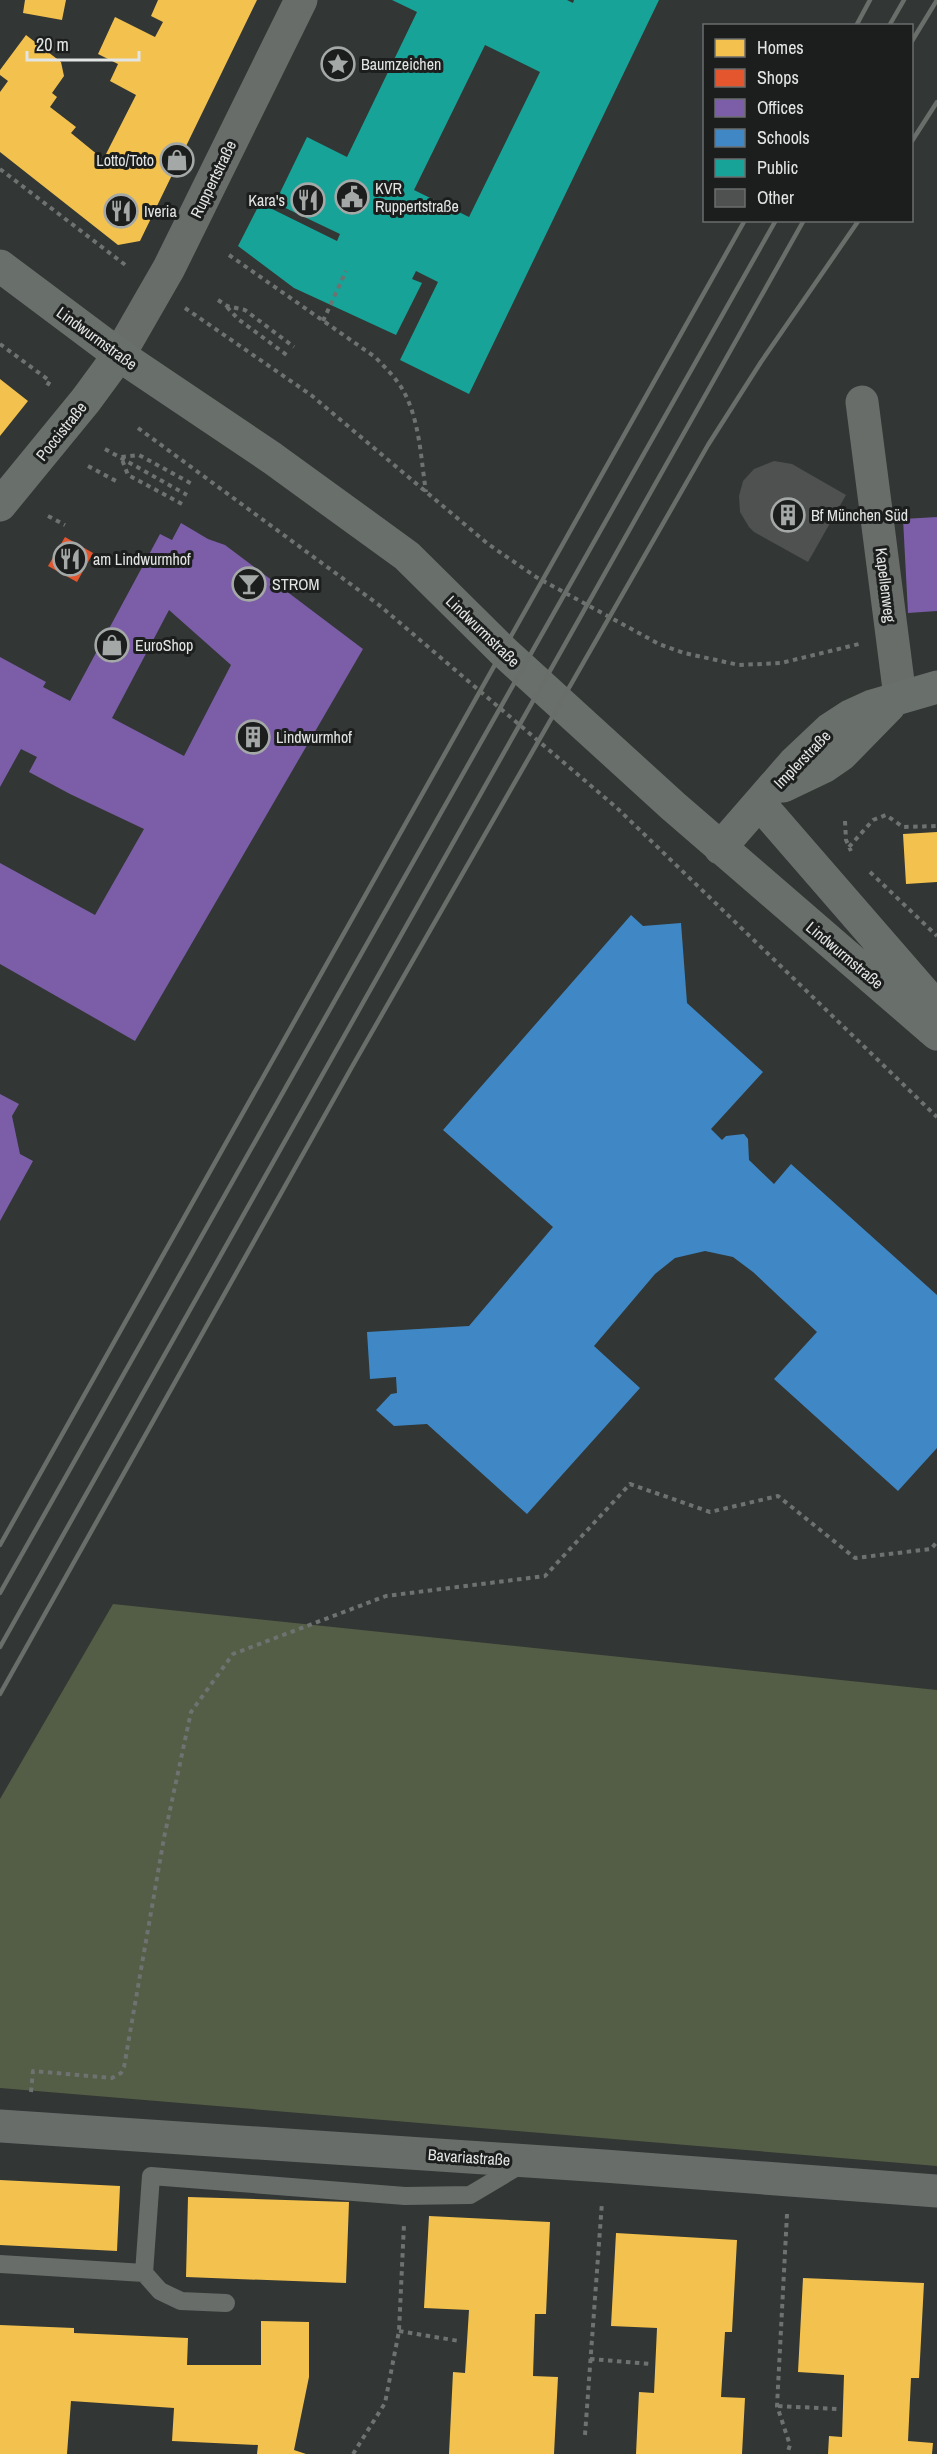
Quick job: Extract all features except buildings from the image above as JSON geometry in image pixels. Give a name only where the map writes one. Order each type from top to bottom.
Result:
[{"type":"main road","name":"Lindwurmstraße","points":[[0,266],[119,355],[272,458],[406,556],[504,652],[720,848],[937,1034]]},
{"type":"main road","name":"Poccistraße","points":[[0,506],[87,400],[119,355]]},
{"type":"main road","name":"Implerstraße","points":[[720,848],[794,763],[830,729],[861,710],[937,687]]},
{"type":"main road","name":"Lindwurmstraße","points":[[765,798],[937,1008]]},
{"type":"street","name":"Ruppertstraße","points":[[119,355],[158,289],[301,0]]},
{"type":"street","name":"Kapellenweg","points":[[862,402],[900,697]]},
{"type":"street","name":"Bavariastraße","points":[[0,2126],[604,2166],[937,2192]]},
{"type":"lane","points":[[226,2303],[181,2301],[160,2291],[144,2272],[151,2176],[405,2196],[470,2195],[526,2161]]},
{"type":"lane","points":[[0,2264],[144,2272]]},
{"type":"path","points":[[0,169],[158,289]]},
{"type":"path","points":[[229,255],[375,357],[391,373],[405,393],[418,442],[426,493]]},
{"type":"path","points":[[323,321],[346,271]]},
{"type":"path","points":[[218,300],[238,320],[288,356]]},
{"type":"path","points":[[226,306],[245,310],[294,347]]},
{"type":"path","points":[[206,322],[311,395],[488,544],[536,577],[659,644],[684,653],[739,665],[781,663],[893,636]]},
{"type":"path","points":[[0,344],[50,381]]},
{"type":"path","points":[[138,428],[379,605],[617,808],[937,1118]]},
{"type":"path","points":[[105,449],[188,495]]},
{"type":"path","points":[[121,457],[139,456],[194,485]]},
{"type":"path","points":[[121,457],[128,475],[182,504]]},
{"type":"path","points":[[88,466],[116,481]]},
{"type":"path","points":[[48,516],[65,525]]},
{"type":"path","points":[[849,848],[873,820],[886,815],[903,827],[937,826]]},
{"type":"path","points":[[845,821],[849,848],[855,856]]},
{"type":"path","points":[[863,865],[937,936]]},
{"type":"path","points":[[44,2072],[112,2078],[121,2073],[124,2067],[164,1838],[190,1712],[233,1654],[386,1596],[545,1576],[630,1484],[710,1512],[778,1496],[855,1558],[931,1549],[937,1542]]},
{"type":"path","points":[[585,2435],[604,2166]]},
{"type":"path","points":[[787,2454],[790,2445],[777,2406],[789,2180]]},
{"type":"path","points":[[353,2454],[385,2403],[399,2331],[405,2196]]},
{"type":"path","points":[[399,2331],[459,2341]]},
{"type":"path","points":[[590,2359],[651,2364]]},
{"type":"path","points":[[777,2406],[837,2409]]},
{"type":"green space","points":[[113,1604],[937,1690],[937,2166],[0,2088],[0,1799]]},
{"type":"railway","points":[[857,24],[870,0]]},
{"type":"railway","points":[[890,24],[904,0]]},
{"type":"railway","points":[[913,39],[937,0]]},
{"type":"railway","points":[[913,139],[937,102]]},
{"type":"railway","points":[[0,1545],[744,222]]},
{"type":"railway","points":[[0,1593],[775,222]]},
{"type":"railway","points":[[0,1647],[803,222]]},
{"type":"railway","points":[[0,1694],[353,1065],[708,445],[761,362],[858,222]]},
{"type":"place","name":"Baumzeichen","points":[[338,64]]},
{"type":"place","name":"Lotto/Toto","points":[[177,160]]},
{"type":"place","name":"KVR Ruppertstraße","points":[[352,197]]},
{"type":"place","name":"Kara's","points":[[308,200]]},
{"type":"place","name":"Iveria","points":[[121,211]]},
{"type":"place","name":"Bf München Süd","points":[[788,515]]},
{"type":"place","name":"am Lindwurmhof","points":[[70,559]]},
{"type":"place","name":"STROM","points":[[249,584]]},
{"type":"place","name":"EuroShop","points":[[112,645]]},
{"type":"place","name":"Lindwurmhof","points":[[253,737]]}]
